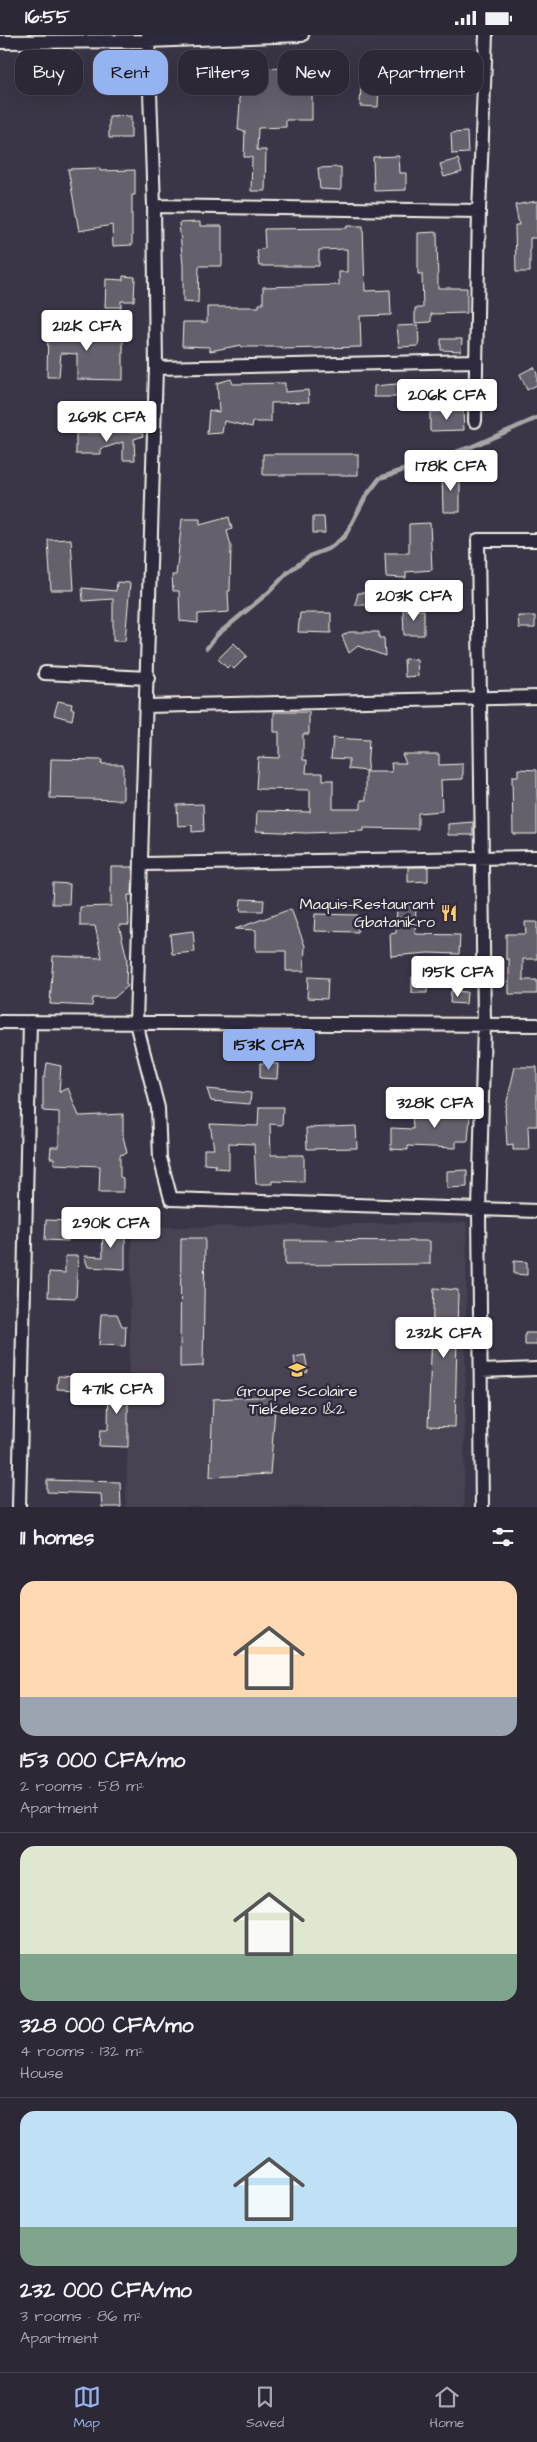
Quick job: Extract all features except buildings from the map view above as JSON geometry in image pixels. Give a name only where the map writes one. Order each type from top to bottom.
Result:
[{"type":"street","points":[[0,42],[302,35]]},
{"type":"street","points":[[475,421],[479,211],[486,35]]},
{"type":"street","points":[[148,38],[154,205],[156,368],[143,864],[136,1023],[158,1107],[160,1158],[171,1199],[479,1211],[537,1211]]},
{"type":"street","points":[[154,205],[479,211]]},
{"type":"street","points":[[156,368],[475,361]]},
{"type":"street","points":[[482,1507],[479,1211],[484,1024],[478,540],[537,539]]},
{"type":"street","points":[[45,673],[148,678]]},
{"type":"street","points":[[147,706],[537,697]]},
{"type":"street","points":[[143,864],[537,857]]},
{"type":"street","points":[[0,1022],[537,1025]]},
{"type":"street","points":[[19,1507],[30,1022]]},
{"type":"street","points":[[481,1371],[537,1369]]},
{"type":"shaded area","name":"Groupe Scolaire Tiekelezo 1&2","points":[[467,1222],[464,1507],[126,1507],[132,1228]]},
{"type":"waterway","points":[[207,648],[217,635],[269,592],[289,571],[312,555],[330,548],[345,536],[366,496],[380,478],[471,447],[537,418]]},
{"type":"place","name":"Maquis-Restaurant Gbatanikro","points":[[449,913]]},
{"type":"place","name":"Groupe Scolaire Tiekelezo 1&2","points":[[297,1370]]}]
